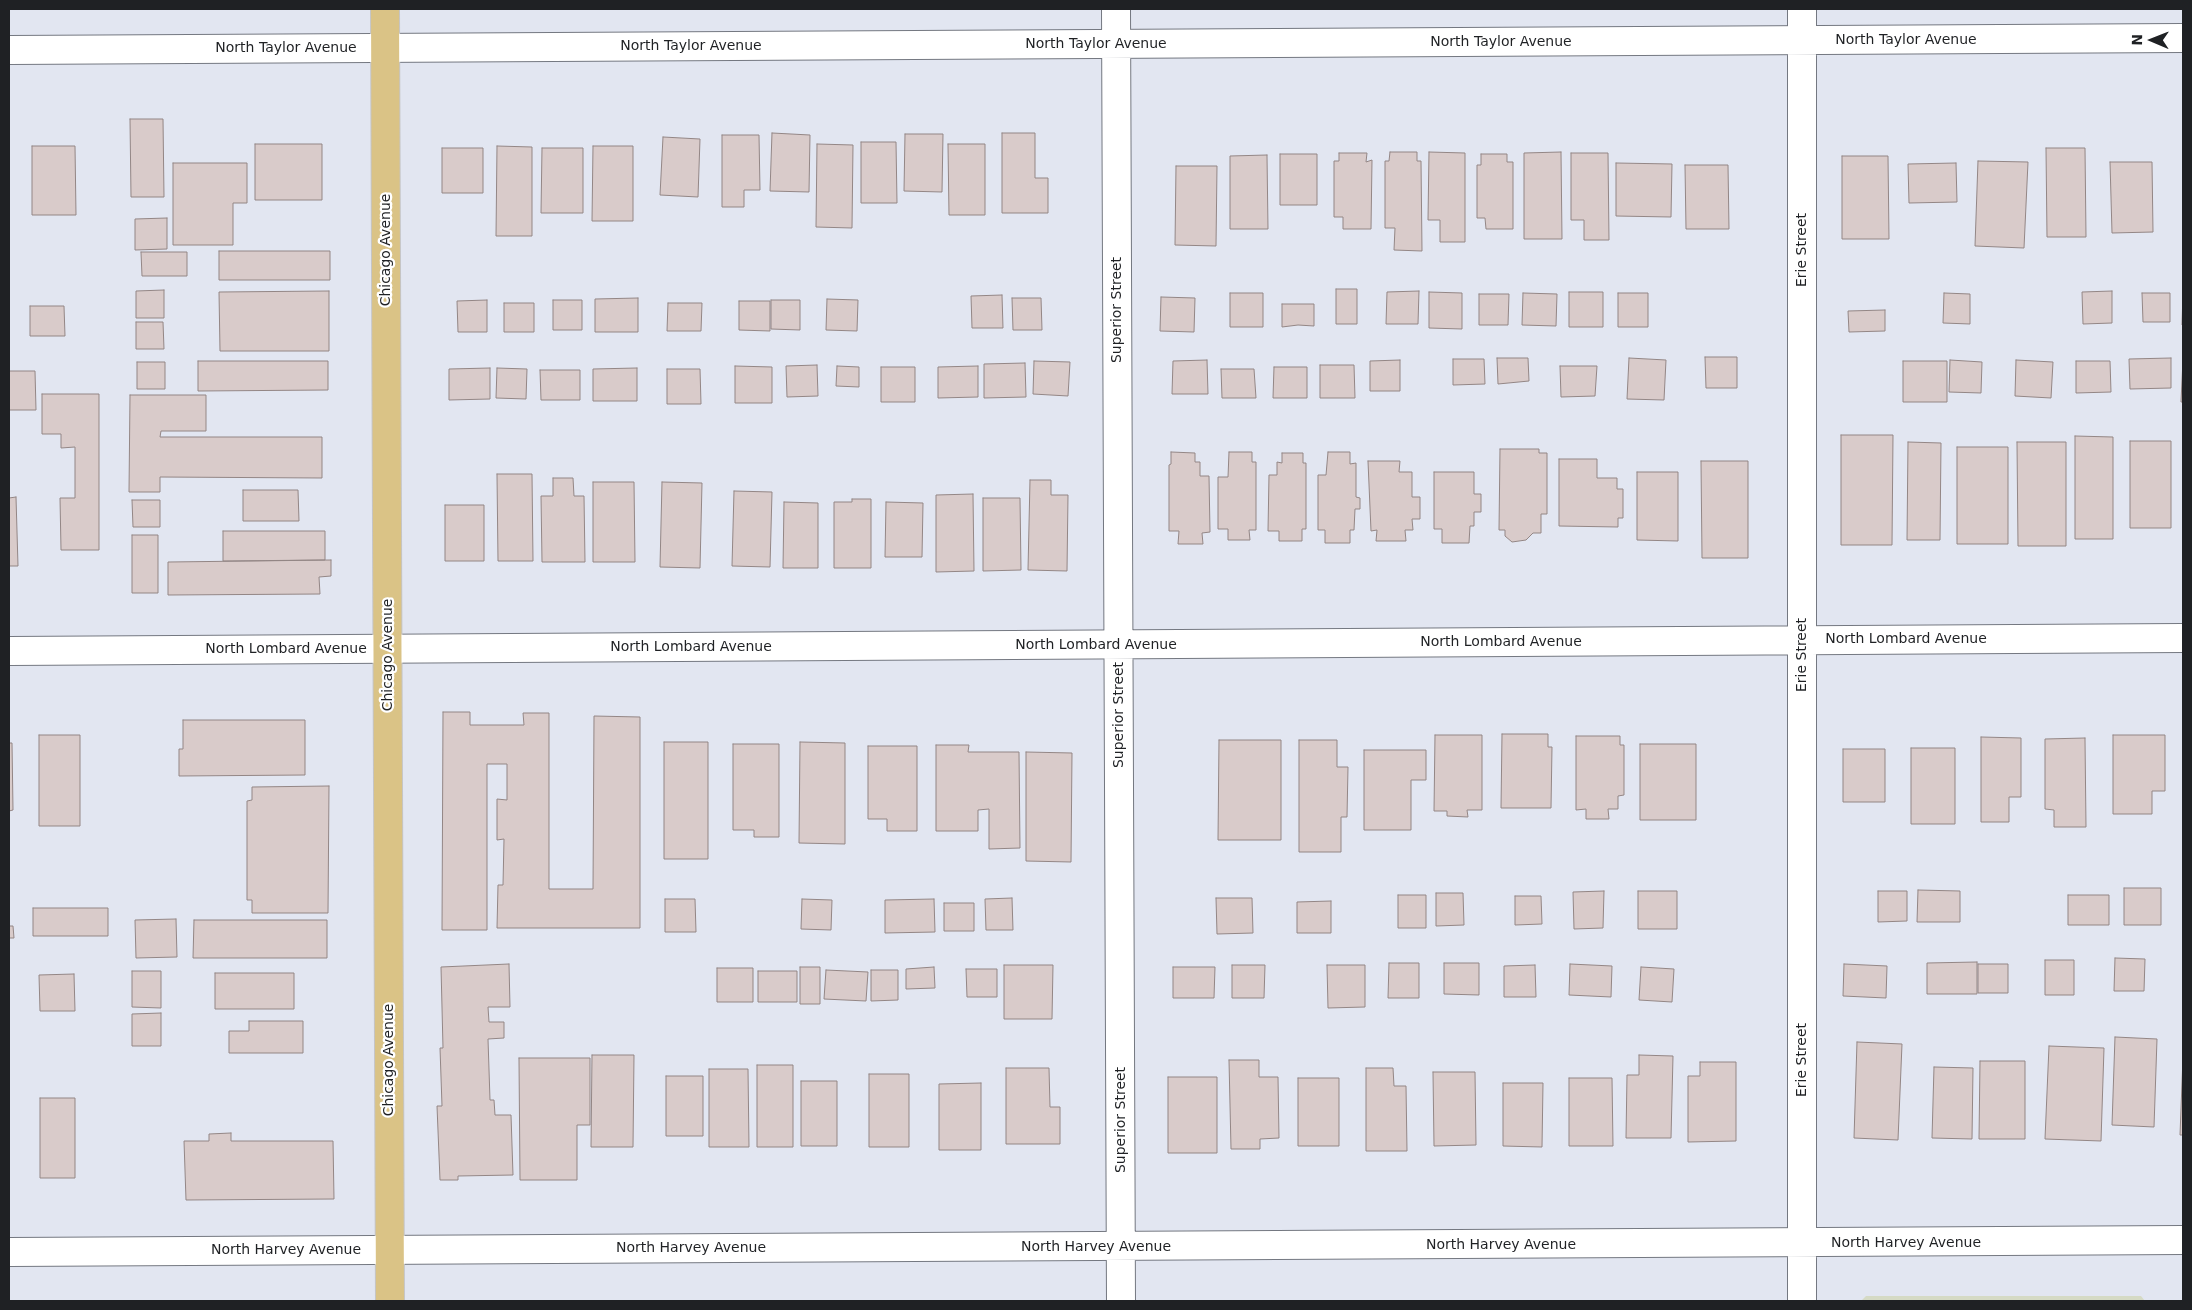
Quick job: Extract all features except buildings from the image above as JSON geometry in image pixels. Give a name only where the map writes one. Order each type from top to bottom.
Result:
[{"type":"main road","name":"Chicago Avenue","points":[[385,9],[390,1301]]},
{"type":"street","name":"Superior Street","points":[[1116,9],[1121,1301]]},
{"type":"street","name":"Erie Street","points":[[1802,9],[1802,1301]]},
{"type":"street","name":"North Taylor Avenue","points":[[9,50],[2183,38]]},
{"type":"street","name":"North Lombard Avenue","points":[[9,651],[2183,638]]},
{"type":"street","name":"North Harvey Avenue","points":[[9,1252],[1802,1244],[2183,1240]]},
{"type":"green space","points":[[1866,1296],[2141,1296],[2145,1301],[1861,1301]]}]
